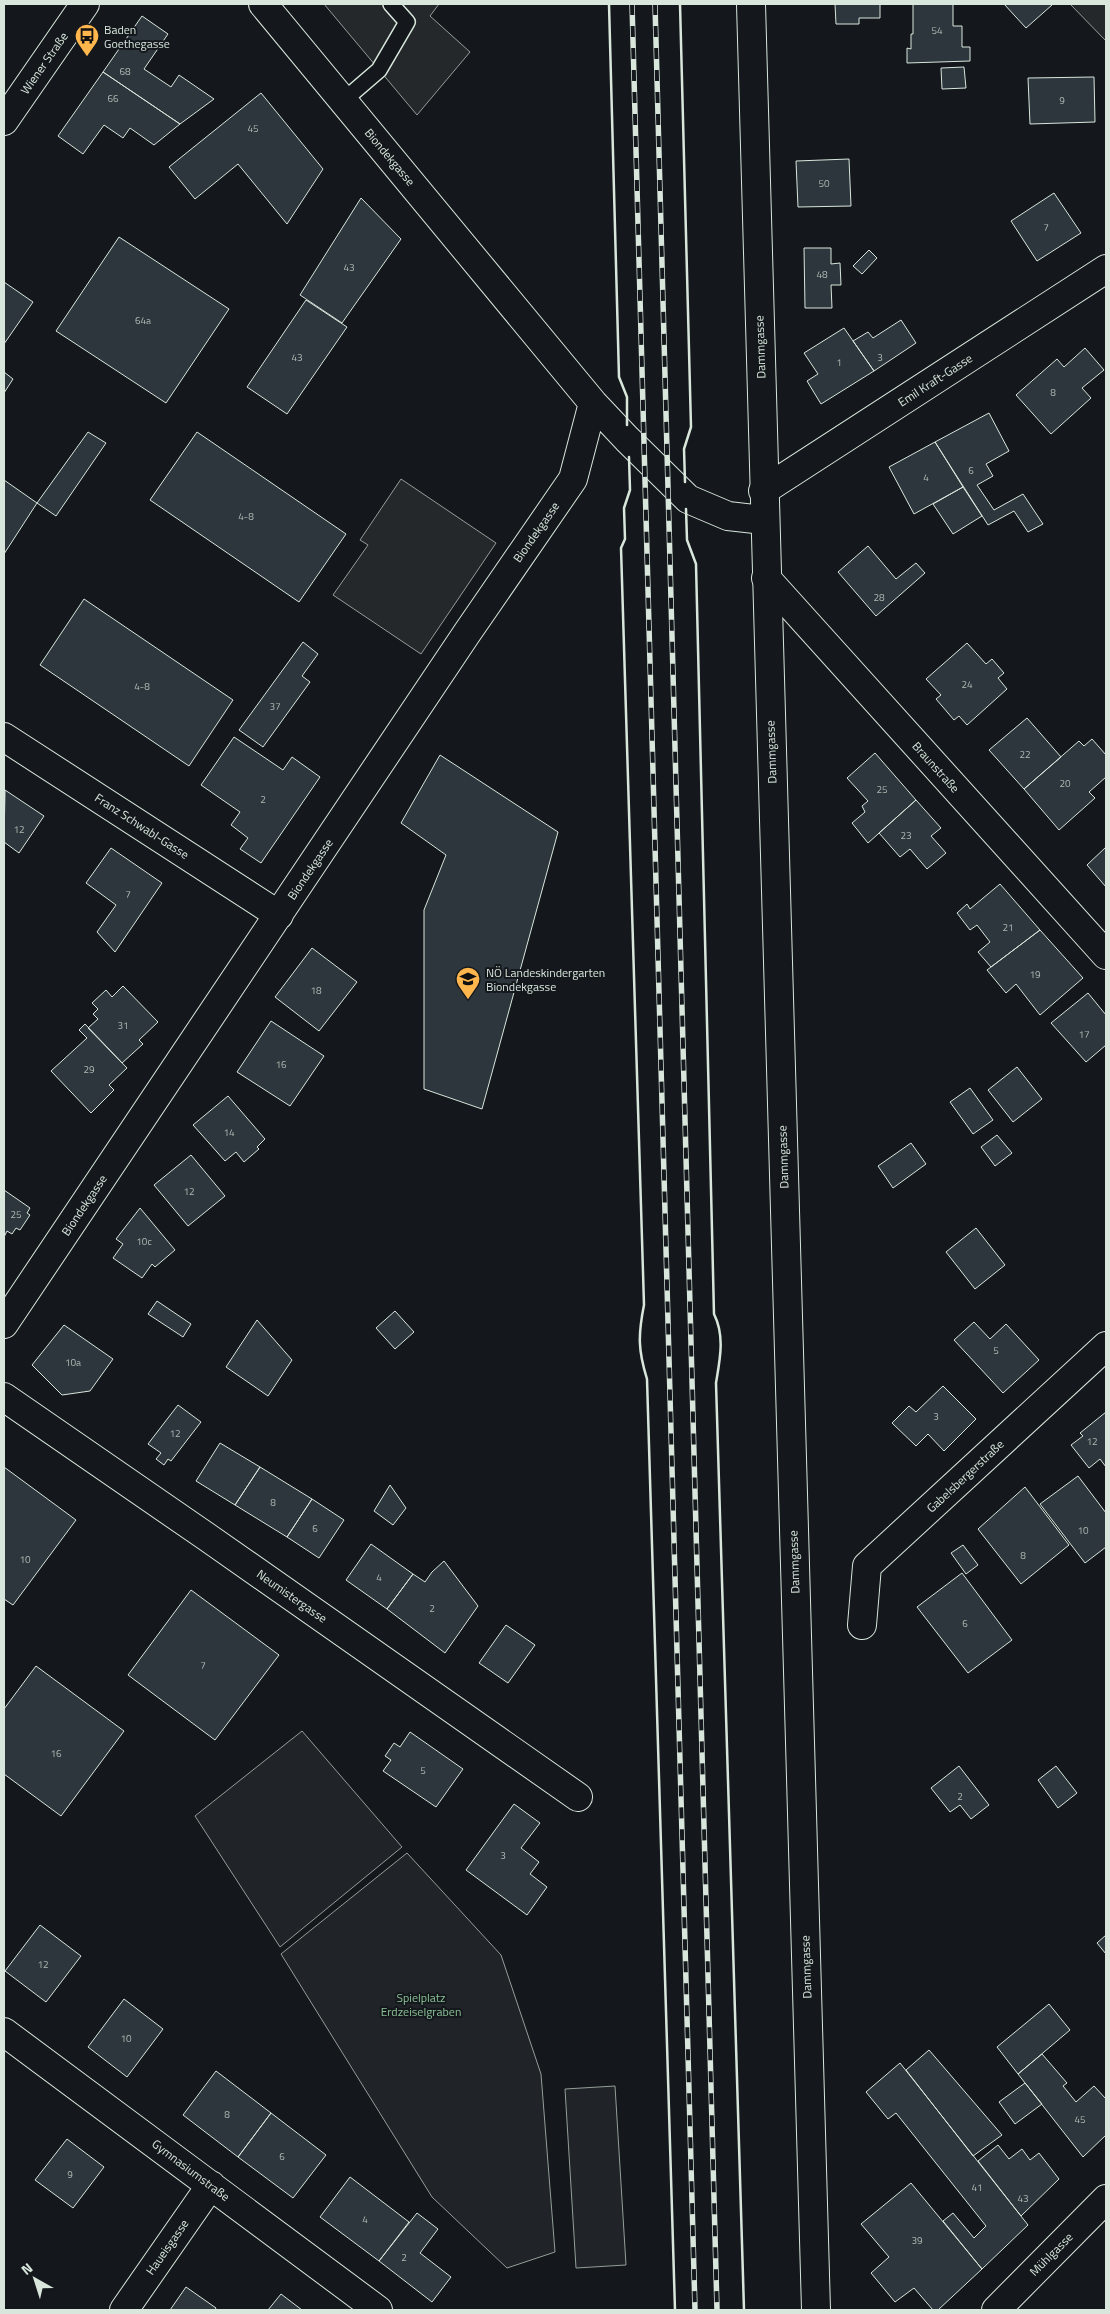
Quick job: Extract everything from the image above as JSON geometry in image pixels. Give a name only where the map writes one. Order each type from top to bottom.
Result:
[{"type":"street","name":"Wiener Straße","points":[[4,122],[85,4]]},
{"type":"street","name":"Biondekgasse","points":[[263,4],[593,403],[627,439],[688,500],[728,516],[764,520]]},
{"type":"street","name":"Dammgasse","points":[[751,4],[763,490],[816,2310]]},
{"type":"street","name":"Emil Kraft-Gasse","points":[[763,490],[1106,269]]},
{"type":"street","name":"Biondekgasse","points":[[4,1324],[467,633],[573,479],[593,403]]},
{"type":"street","name":"Braunstraße","points":[[766,578],[1106,955]]},
{"type":"street","name":"Franz Schwabl-Gasse","points":[[4,737],[279,916]]},
{"type":"street","name":"Gabelsbergerstraße","points":[[862,1624],[867,1566],[1106,1346]]},
{"type":"street","name":"Neumistergasse","points":[[4,1397],[207,1536],[578,1797]]},
{"type":"street","name":"Gymnasiumstraße","points":[[4,2032],[378,2310]]},
{"type":"street","name":"Haueisgasse","points":[[124,2310],[211,2185]]},
{"type":"street","name":"Mühlgasse","points":[[996,2310],[1106,2198]]},
{"type":"lane","points":[[343,100],[378,70],[407,22],[391,4]]},
{"type":"green space","points":[[302,1731],[402,1847],[280,1947],[195,1816]]},
{"type":"green space","name":"Spielplatz Erdzeiselgraben","points":[[407,1853],[501,1955],[541,2074],[555,2252],[507,2268],[432,2197],[281,1954]]},
{"type":"green space","points":[[615,2086],[626,2265],[576,2268],[565,2089]]},
{"type":"shaded area","points":[[324,4],[439,4],[430,16],[470,52],[417,115]]},
{"type":"shaded area","points":[[1070,4],[1106,4],[1106,41]]},
{"type":"shaded area","points":[[401,479],[496,543],[421,654],[333,595],[368,545],[360,540]]},
{"type":"building","points":[[835,4],[880,4],[880,18],[859,18],[859,24],[836,24]]},
{"type":"building","points":[[913,4],[953,4],[953,26],[962,26],[962,47],[970,47],[970,61],[907,63],[907,48],[911,49],[911,34],[913,34]]},
{"type":"building","points":[[1004,4],[1050,4],[1052,5],[1026,28]]},
{"type":"building","points":[[142,16],[168,34],[144,69],[171,87],[179,75],[214,99],[180,124],[103,72]]},
{"type":"building","points":[[964,67],[966,88],[942,89],[941,68]]},
{"type":"building","points":[[103,72],[180,124],[154,145],[130,128],[123,138],[104,125],[83,154],[58,136]]},
{"type":"building","points":[[1094,77],[1095,122],[1030,124],[1028,78]]},
{"type":"building","points":[[261,93],[323,169],[287,224],[238,164],[195,199],[169,167]]},
{"type":"building","points":[[849,159],[851,206],[798,207],[796,161]]},
{"type":"building","points":[[1054,193],[1081,233],[1037,261],[1011,221]]},
{"type":"building","points":[[361,198],[401,239],[342,323],[300,295]]},
{"type":"building","points":[[119,237],[229,309],[166,403],[56,331]]},
{"type":"building","points":[[804,248],[831,248],[831,264],[840,263],[841,285],[831,285],[832,308],[805,308]]},
{"type":"building","points":[[869,250],[877,258],[862,274],[853,266]]},
{"type":"building","points":[[4,282],[33,302],[4,344]]},
{"type":"building","points":[[306,300],[347,327],[287,414],[247,387]]},
{"type":"building","points":[[901,320],[916,343],[874,371],[853,341],[868,332],[873,338]]},
{"type":"building","points":[[844,328],[874,371],[821,404],[807,381],[818,374],[804,353]]},
{"type":"building","points":[[1085,348],[1104,370],[1082,388],[1091,398],[1051,434],[1016,395],[1057,359],[1064,367]]},
{"type":"building","points":[[4,372],[13,379],[4,393]]},
{"type":"building","points":[[989,413],[1009,451],[986,464],[993,476],[977,485],[994,510],[1023,494],[1043,524],[1028,532],[1014,511],[988,525],[935,442]]},
{"type":"building","points":[[88,432],[106,443],[56,516],[37,503]]},
{"type":"building","points":[[197,432],[346,534],[299,602],[150,500]]},
{"type":"building","points":[[935,442],[963,487],[914,514],[889,467]]},
{"type":"building","points":[[4,480],[37,503],[4,554]]},
{"type":"building","points":[[963,487],[982,516],[953,534],[933,504]]},
{"type":"building","points":[[868,546],[896,579],[916,563],[925,573],[876,616],[838,572]]},
{"type":"building","points":[[84,599],[233,700],[189,766],[40,665]]},
{"type":"building","points":[[303,642],[318,654],[302,676],[310,682],[263,747],[239,730]]},
{"type":"building","points":[[967,643],[986,664],[992,659],[1004,673],[998,678],[1007,689],[967,725],[959,716],[954,720],[936,699],[941,695],[926,679]]},
{"type":"building","points":[[1027,718],[1061,757],[1024,789],[989,750]]},
{"type":"building","points":[[234,737],[283,770],[292,757],[320,777],[261,863],[240,849],[248,838],[231,825],[240,812],[201,785]]},
{"type":"building","points":[[1092,739],[1106,755],[1106,777],[1089,792],[1095,798],[1059,830],[1024,789],[1079,741],[1084,746]]},
{"type":"building","points":[[875,753],[916,800],[868,843],[852,823],[865,812],[862,806],[868,801],[847,778]]},
{"type":"building","name":"NÖ Landeskindergarten Biondekgasse","points":[[440,755],[558,832],[482,1109],[424,1089],[424,910],[446,855],[401,823]]},
{"type":"building","points":[[5,790],[44,816],[19,853],[4,842]]},
{"type":"building","points":[[916,800],[941,828],[931,836],[946,853],[927,869],[910,849],[900,857],[879,833]]},
{"type":"building","points":[[1106,847],[1106,887],[1087,865]]},
{"type":"building","points":[[111,848],[162,883],[115,952],[97,932],[116,905],[86,883]]},
{"type":"building","points":[[1000,884],[1040,930],[991,967],[978,952],[990,942],[977,925],[970,930],[957,913],[967,904],[970,909]]},
{"type":"building","points":[[1040,930],[1083,978],[1040,1015],[1016,984],[1006,993],[987,970]]},
{"type":"building","points":[[312,948],[357,982],[319,1031],[275,997]]},
{"type":"building","points":[[123,986],[158,1022],[139,1040],[143,1044],[122,1063],[88,1028],[98,1019],[93,1014],[98,1009],[92,1003],[106,990],[112,997]]},
{"type":"building","points":[[1088,993],[1106,1015],[1106,1045],[1086,1062],[1051,1023]]},
{"type":"building","points":[[271,1021],[324,1056],[290,1106],[237,1072]]},
{"type":"building","points":[[85,1024],[127,1068],[109,1085],[114,1090],[91,1113],[51,1071],[87,1038],[79,1030]]},
{"type":"building","points":[[1017,1067],[1042,1099],[1013,1122],[988,1090]]},
{"type":"building","points":[[970,1088],[993,1120],[973,1134],[950,1102]]},
{"type":"building","points":[[228,1096],[265,1139],[257,1147],[259,1149],[244,1162],[236,1152],[225,1161],[193,1125]]},
{"type":"building","points":[[997,1135],[1012,1153],[995,1166],[981,1147]]},
{"type":"building","points":[[911,1143],[926,1164],[893,1188],[878,1166]]},
{"type":"building","points":[[191,1155],[225,1196],[188,1226],[154,1185]]},
{"type":"building","points":[[4,1190],[30,1208],[27,1213],[30,1215],[20,1230],[16,1228],[12,1234],[7,1231],[4,1237]]},
{"type":"building","points":[[140,1208],[175,1250],[155,1267],[152,1264],[142,1278],[113,1258],[123,1244],[116,1239]]},
{"type":"building","points":[[976,1228],[1005,1265],[975,1289],[946,1252]]},
{"type":"building","points":[[157,1301],[191,1324],[183,1337],[148,1314]]},
{"type":"building","points":[[395,1311],[414,1332],[395,1349],[376,1328]]},
{"type":"building","points":[[257,1320],[292,1360],[268,1396],[226,1367]]},
{"type":"building","points":[[974,1322],[990,1339],[1006,1324],[1039,1360],[1003,1393],[954,1340]]},
{"type":"building","points":[[64,1325],[113,1359],[90,1391],[62,1395],[32,1365]]},
{"type":"building","points":[[943,1386],[976,1419],[944,1451],[928,1434],[916,1446],[892,1423],[909,1406],[916,1412]]},
{"type":"building","points":[[178,1405],[201,1422],[171,1461],[168,1459],[164,1465],[156,1459],[161,1453],[148,1444]]},
{"type":"building","points":[[1106,1412],[1106,1467],[1100,1459],[1089,1468],[1071,1445],[1083,1436],[1080,1433]]},
{"type":"building","points":[[220,1443],[260,1467],[235,1505],[196,1481]]},
{"type":"building","points":[[4,1467],[76,1520],[13,1605],[4,1599]]},
{"type":"building","points":[[260,1467],[312,1499],[287,1537],[235,1505]]},
{"type":"building","points":[[1078,1476],[1106,1513],[1106,1547],[1085,1563],[1040,1504]]},
{"type":"building","points":[[390,1485],[406,1508],[393,1525],[374,1511]]},
{"type":"building","points":[[1025,1487],[1069,1545],[1021,1584],[978,1529]]},
{"type":"building","points":[[312,1499],[344,1520],[319,1558],[287,1537]]},
{"type":"building","points":[[371,1544],[413,1574],[387,1609],[346,1580]]},
{"type":"building","points":[[963,1545],[978,1565],[966,1574],[951,1553]]},
{"type":"building","points":[[444,1561],[478,1606],[445,1653],[387,1609],[413,1574],[425,1582],[432,1572]]},
{"type":"building","points":[[962,1573],[1012,1640],[968,1673],[917,1607]]},
{"type":"building","points":[[191,1590],[279,1655],[215,1740],[128,1675]]},
{"type":"building","points":[[506,1625],[535,1645],[508,1683],[479,1663]]},
{"type":"building","points":[[36,1666],[124,1731],[61,1816],[4,1774],[4,1709]]},
{"type":"building","points":[[410,1732],[463,1769],[436,1807],[383,1771],[391,1760],[385,1756],[394,1743],[400,1747]]},
{"type":"building","points":[[959,1766],[989,1805],[971,1819],[960,1805],[950,1812],[931,1788]]},
{"type":"building","points":[[1056,1766],[1077,1793],[1058,1808],[1038,1780]]},
{"type":"building","points":[[514,1804],[540,1823],[521,1848],[539,1862],[530,1874],[547,1887],[527,1915],[466,1870]]},
{"type":"building","points":[[40,1925],[81,1956],[46,2002],[5,1971]]},
{"type":"building","points":[[1106,1935],[1106,1954],[1097,1943]]},
{"type":"building","points":[[124,1999],[163,2029],[127,2077],[88,2047]]},
{"type":"building","points":[[1049,2004],[1070,2030],[1018,2074],[997,2047]]},
{"type":"building","points":[[929,2050],[1002,2135],[973,2156],[906,2070]]},
{"type":"building","points":[[1042,2054],[1067,2083],[1063,2086],[1076,2102],[1094,2086],[1106,2099],[1106,2135],[1083,2157],[1018,2074]]},
{"type":"building","points":[[900,2063],[1028,2225],[982,2269],[943,2221],[953,2213],[974,2238],[986,2226],[896,2113],[888,2119],[866,2092]]},
{"type":"building","points":[[216,2071],[271,2113],[238,2157],[183,2115]]},
{"type":"building","points":[[1025,2083],[1042,2104],[1015,2124],[999,2102]]},
{"type":"building","points":[[271,2113],[326,2155],[293,2198],[238,2157]]},
{"type":"building","points":[[67,2139],[104,2167],[73,2208],[35,2180]]},
{"type":"building","points":[[998,2145],[1009,2159],[1022,2149],[1030,2160],[1039,2153],[1059,2179],[1021,2216],[978,2161]]},
{"type":"building","points":[[350,2177],[409,2222],[379,2261],[320,2217]]},
{"type":"building","points":[[911,2183],[982,2269],[938,2310],[933,2310],[914,2288],[895,2302],[871,2273],[889,2257],[861,2224]]},
{"type":"building","points":[[417,2213],[438,2229],[420,2253],[451,2277],[432,2302],[379,2261]]},
{"type":"building","points":[[186,2287],[216,2308],[215,2310],[170,2310]]},
{"type":"building","points":[[281,2294],[302,2310],[268,2310]]},
{"type":"railway","points":[[632,4],[695,2310]]},
{"type":"railway","points":[[655,4],[717,2310]]},
{"type":"wall","points":[[609,4],[619,377],[627,397],[627,425]]},
{"type":"wall","points":[[680,4],[691,427],[684,449],[685,482]]},
{"type":"wall","points":[[629,457],[630,490],[624,508],[625,539],[621,548],[644,1305],[640,1342],[647,1379],[675,2310]]},
{"type":"wall","points":[[686,509],[687,540],[696,564],[714,1314],[721,1339],[716,1383],[744,2310]]},
{"type":"place","name":"Baden Goethegasse","points":[[87,57]]},
{"type":"place","name":"NÖ Landeskindergarten Biondekgasse","points":[[468,1000]]}]
